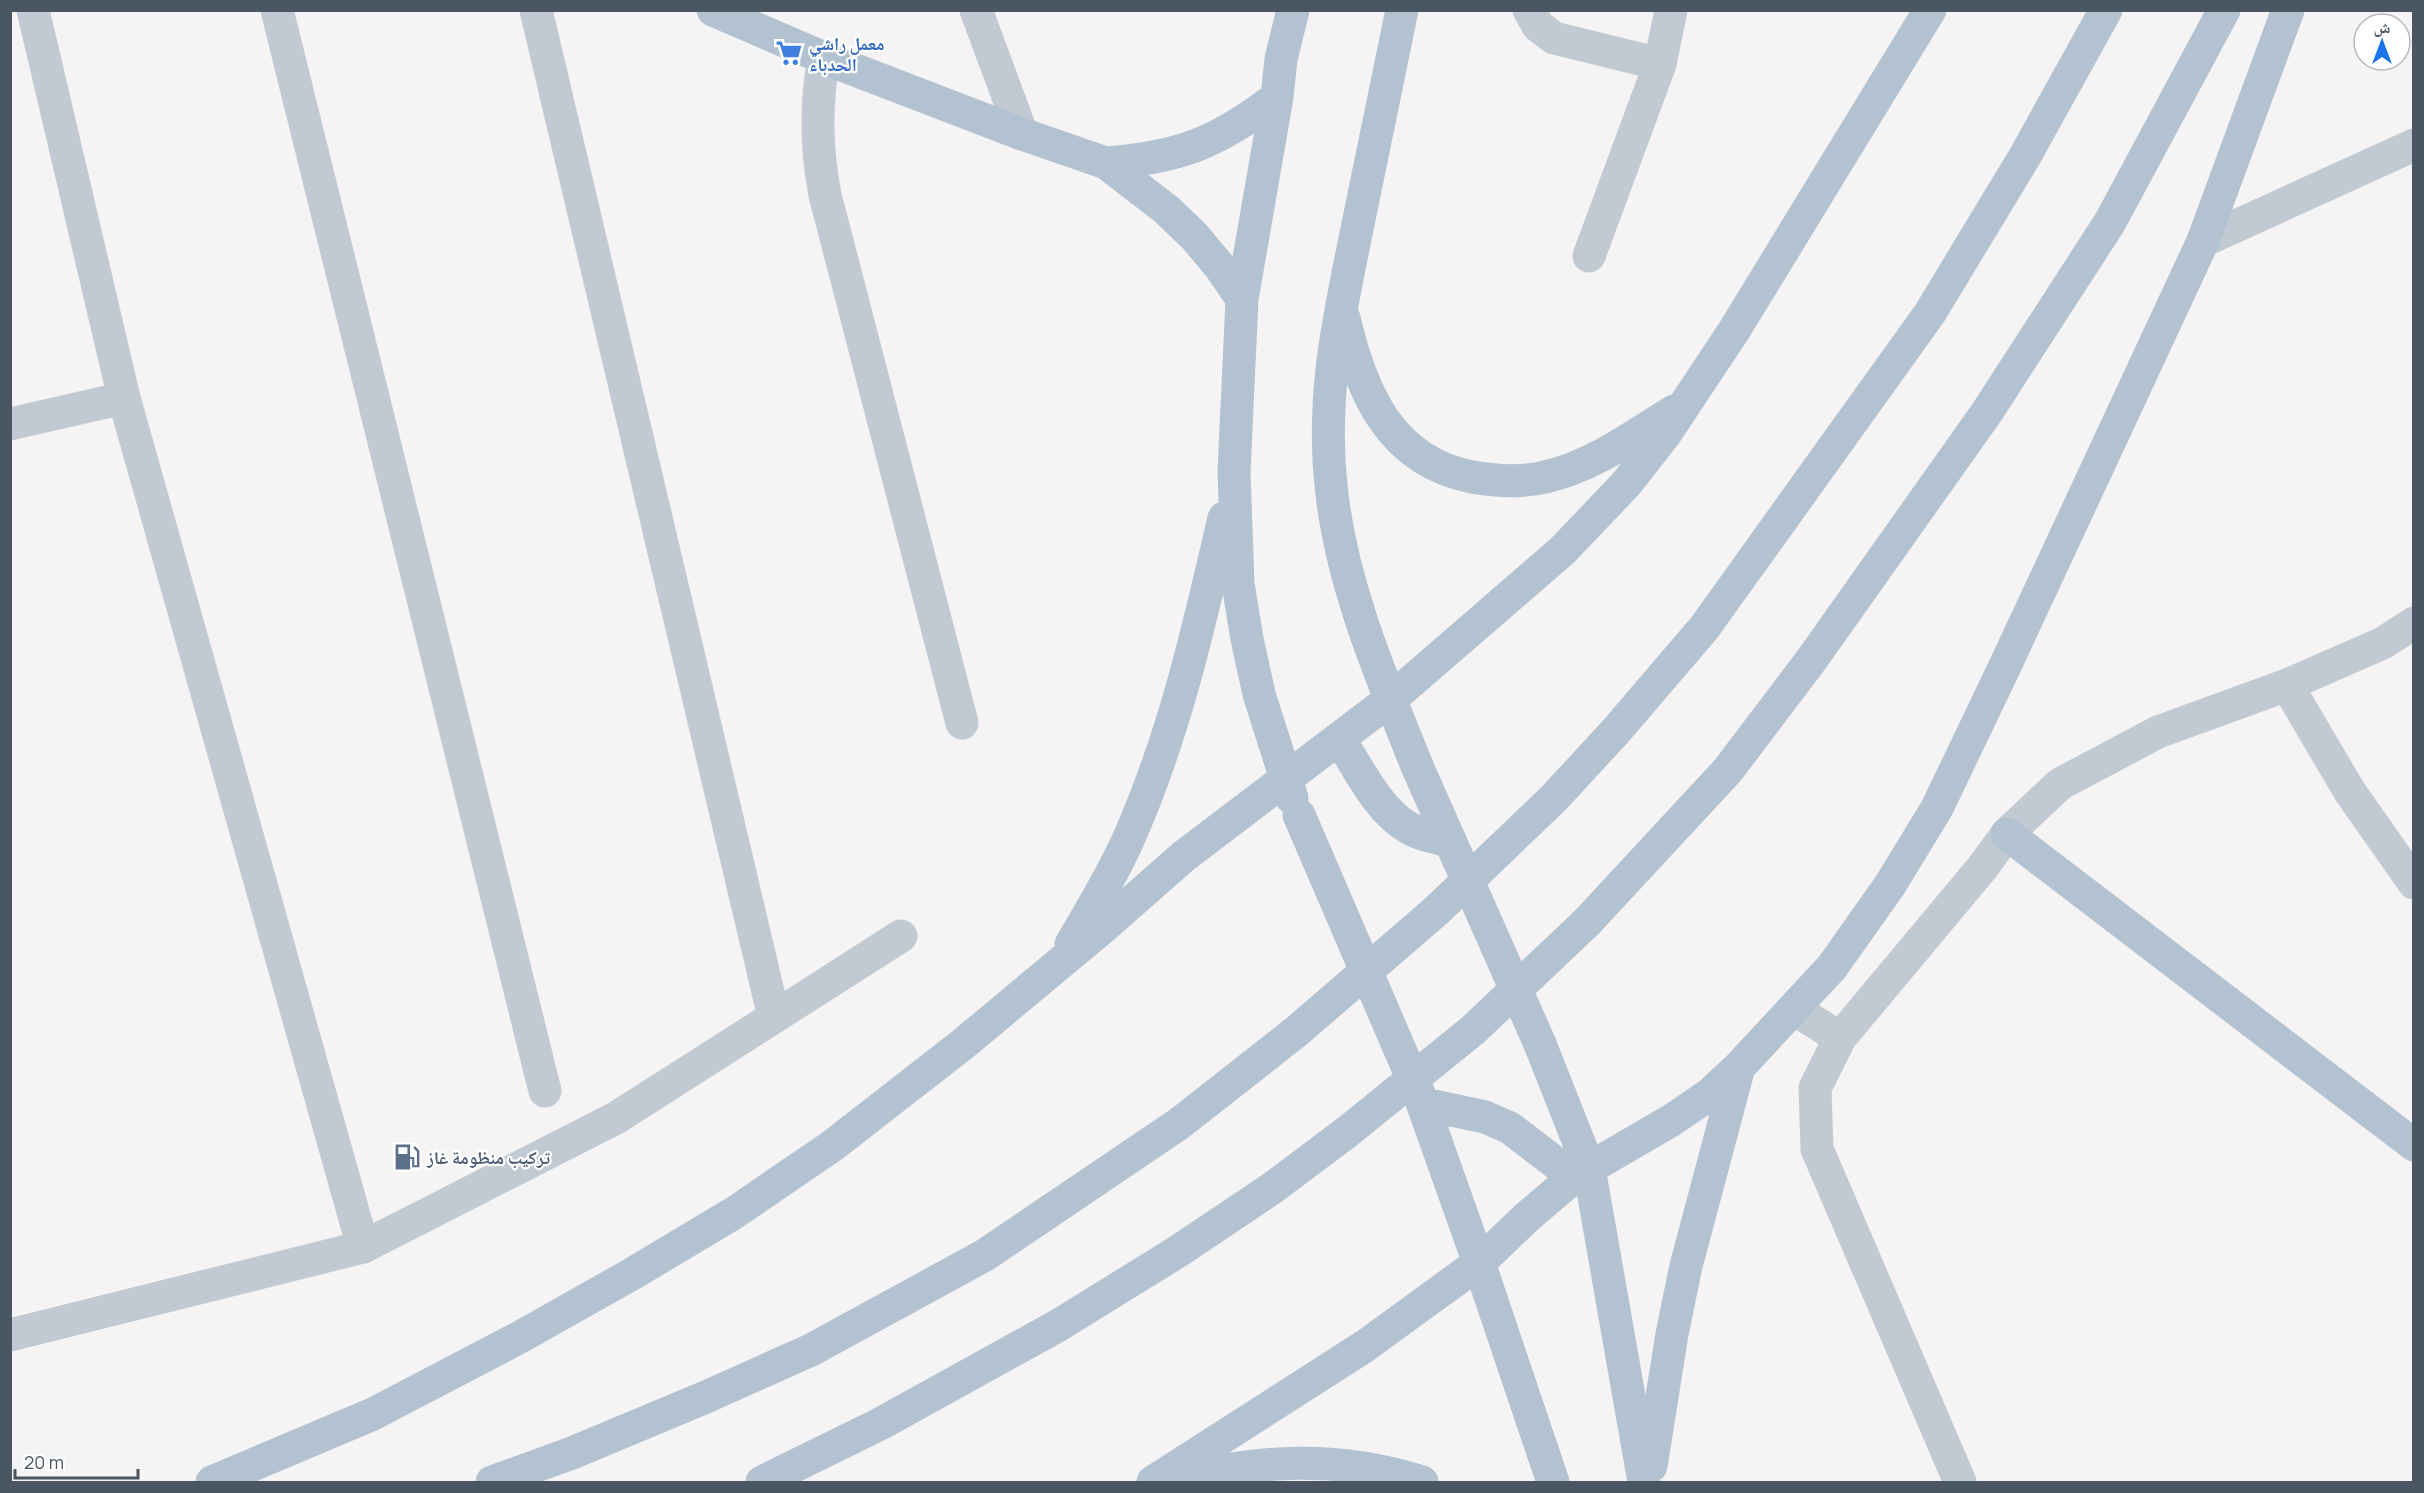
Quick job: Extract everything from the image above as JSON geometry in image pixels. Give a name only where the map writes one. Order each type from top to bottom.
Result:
[{"type":"main road","points":[[713,10],[824,58],[1022,134],[1106,163],[1138,186],[1188,231],[1220,267],[1242,299]]},
{"type":"main road","points":[[1293,10],[1281,58],[1277,97],[1242,299],[1234,472],[1238,584],[1247,639],[1259,694],[1285,779],[1422,1099],[1553,1482]]},
{"type":"main road","points":[[1401,10],[1334,340],[1327,411],[1332,496],[1340,539],[1366,637],[1417,766],[1540,1044],[1582,1173],[1646,1482]]},
{"type":"main road","points":[[212,1482],[373,1414],[532,1331],[724,1219],[832,1146],[963,1044],[1060,964],[1184,856],[1391,699],[1562,551],[1626,484],[1688,402],[1735,329],[1930,10]]},
{"type":"main road","points":[[492,1482],[572,1453],[696,1402],[811,1350],[985,1255],[1180,1123],[1297,1031],[1436,911],[1554,798],[1615,732],[1704,628],[1930,313],[2025,156],[2106,10]]},
{"type":"main road","points":[[762,1482],[880,1424],[1059,1325],[1177,1252],[1271,1189],[1347,1132],[1473,1030],[1587,922],[1728,770],[1812,659],[1987,412],[2110,222],[2224,10]]},
{"type":"main road","points":[[1153,1482],[1365,1346],[1479,1263],[1527,1217],[1582,1173],[1672,1120],[1710,1094],[1739,1067],[1832,967],[1890,885],[1937,808],[2203,242],[2288,10]]},
{"type":"main road","points":[[1106,163],[1143,160],[1197,146],[1215,139],[1247,120],[1277,97]]},
{"type":"main road","points":[[1341,305],[1353,356],[1363,385],[1380,415],[1400,441],[1422,459],[1454,473],[1483,479],[1516,481],[1544,477],[1573,468],[1608,452],[1688,402]]},
{"type":"main road","points":[[1060,964],[1106,884],[1149,790],[1197,638],[1234,472]]},
{"type":"main road","points":[[1339,739],[1391,815],[1409,828],[1429,837],[1450,841]]},
{"type":"main road","points":[[2007,834],[2414,1145]]},
{"type":"main road","points":[[1646,1482],[1686,1266],[1739,1067]]},
{"type":"main road","points":[[1422,1099],[1485,1117],[1510,1128],[1582,1173]]},
{"type":"main road","points":[[1167,1482],[1239,1467],[1304,1463],[1358,1466],[1394,1473],[1422,1482]]},
{"type":"street","points":[[33,10],[124,398],[363,1246]]},
{"type":"street","points":[[277,10],[545,1091]]},
{"type":"street","points":[[536,10],[774,1017]]},
{"type":"street","points":[[976,10],[1022,134]]},
{"type":"street","points":[[1275,10],[1281,58]]},
{"type":"street","points":[[1528,10],[1538,26],[1554,38],[1660,64]]},
{"type":"street","points":[[1589,256],[1660,64],[1671,10]]},
{"type":"street","points":[[824,58],[818,92],[816,127],[818,160],[825,195],[962,723]]},
{"type":"street","points":[[2203,242],[2414,146]]},
{"type":"street","points":[[10,424],[124,398]]},
{"type":"street","points":[[1960,1482],[1816,1149],[1815,1088],[1840,1038],[1982,868],[2007,834],[2060,784],[2158,732],[2288,685],[2383,643],[2414,623]]},
{"type":"street","points":[[2288,685],[2350,792],[2414,883]]},
{"type":"street","points":[[10,1335],[363,1246],[616,1118],[901,936]]},
{"type":"street","points":[[1794,1008],[1840,1038]]},
{"type":"place","name":"معمل راشي الحدباء","points":[[789,53]]},
{"type":"place","name":"تركيب منظومة غاز","points":[[407,1157]]}]
